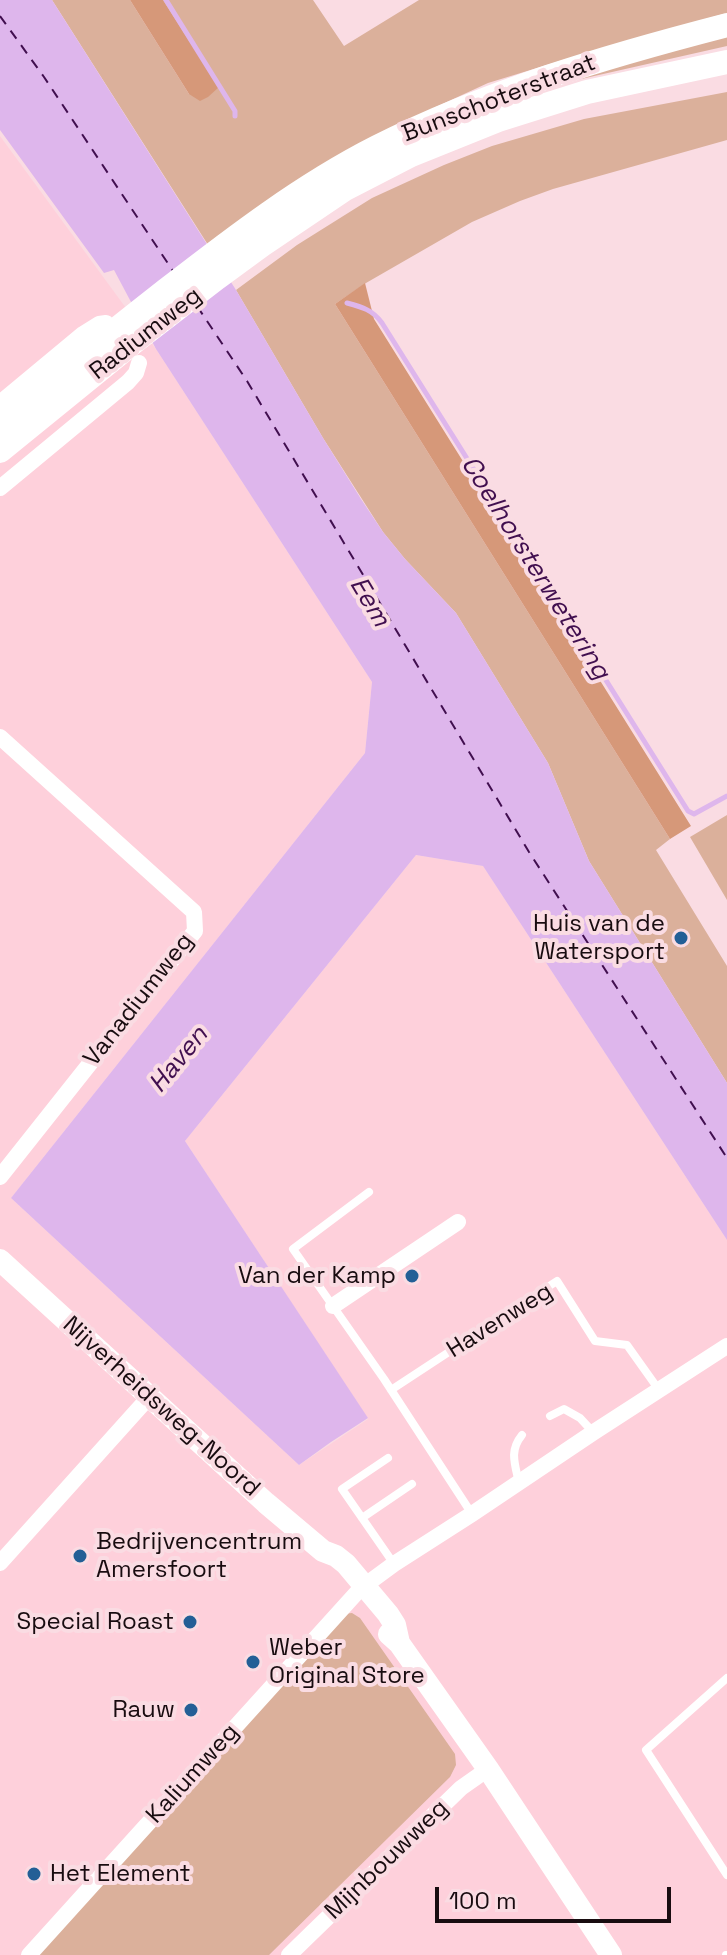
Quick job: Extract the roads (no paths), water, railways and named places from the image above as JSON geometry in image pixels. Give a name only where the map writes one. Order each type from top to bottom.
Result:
[{"type":"main road","name":"Bunschoterstraat","points":[[289,213],[326,176],[376,148],[445,116],[602,58],[727,25]]},
{"type":"main road","name":"Bunschoterstraat","points":[[289,213],[411,155],[498,120],[587,92],[727,62]]},
{"type":"main road","name":"Radiumweg","points":[[0,424],[205,260],[289,213]]},
{"type":"main road","name":"Radiumweg","points":[[0,451],[240,260],[289,213]]},
{"type":"street","points":[[0,403],[83,334],[106,323]]},
{"type":"street","points":[[0,488],[128,382],[136,373],[139,363]]},
{"type":"street","name":"Vanadiumweg","points":[[0,737],[194,912],[195,931],[0,1177]]},
{"type":"street","points":[[333,1306],[458,1222]]},
{"type":"street","name":"Nijverheidsweg-Noord","points":[[0,1260],[266,1503],[323,1551],[346,1564],[360,1589],[395,1625],[399,1643],[488,1769],[611,1955]]},
{"type":"street","points":[[360,1589],[727,1346]]},
{"type":"street","points":[[0,1563],[150,1396]]},
{"type":"street","name":"Kaliumweg","points":[[29,1955],[360,1589]]},
{"type":"street","name":"Mijnbouwweg","points":[[289,1955],[461,1788],[488,1769]]},
{"type":"lane","points":[[369,1192],[293,1249],[472,1514]]},
{"type":"lane","name":"Havenweg","points":[[391,1390],[557,1281],[595,1341],[627,1345],[660,1391]]},
{"type":"lane","points":[[550,1416],[564,1409],[580,1418],[594,1432]]},
{"type":"lane","points":[[519,1483],[513,1455],[514,1446],[522,1435]]},
{"type":"lane","points":[[388,1458],[342,1489],[394,1564]]},
{"type":"lane","points":[[362,1518],[412,1484]]},
{"type":"lane","points":[[727,1678],[646,1750],[727,1875]]},
{"type":"water","points":[[0,0],[52,0],[236,290],[361,499],[405,559],[456,613],[548,763],[589,861],[727,1083],[727,1240],[483,866],[416,855],[185,1141],[368,1418],[299,1465],[11,1198],[365,753],[372,682],[156,349],[114,270],[104,273],[0,130]]},
{"type":"waterway","name":"Coelhorsterwetering","points":[[166,0],[235,111],[235,116]]},
{"type":"waterway","name":"Coelhorsterwetering","points":[[347,303],[367,310],[382,323],[688,811],[694,814],[727,796]]},
{"type":"place","name":"Huis van de Watersport","points":[[681,938]]},
{"type":"place","name":"Van der Kamp","points":[[412,1276]]},
{"type":"place","name":"Bedrijvencentrum Amersfoort","points":[[80,1556]]},
{"type":"place","name":"Special Roast","points":[[190,1622]]},
{"type":"place","name":"Weber Original Store","points":[[253,1662]]},
{"type":"place","name":"Rauw","points":[[191,1710]]},
{"type":"place","name":"Het Element","points":[[34,1874]]},
{"type":"water label","name":"Eem","points":[[369,602]]},
{"type":"water label","name":"Haven","points":[[179,1060]]}]
